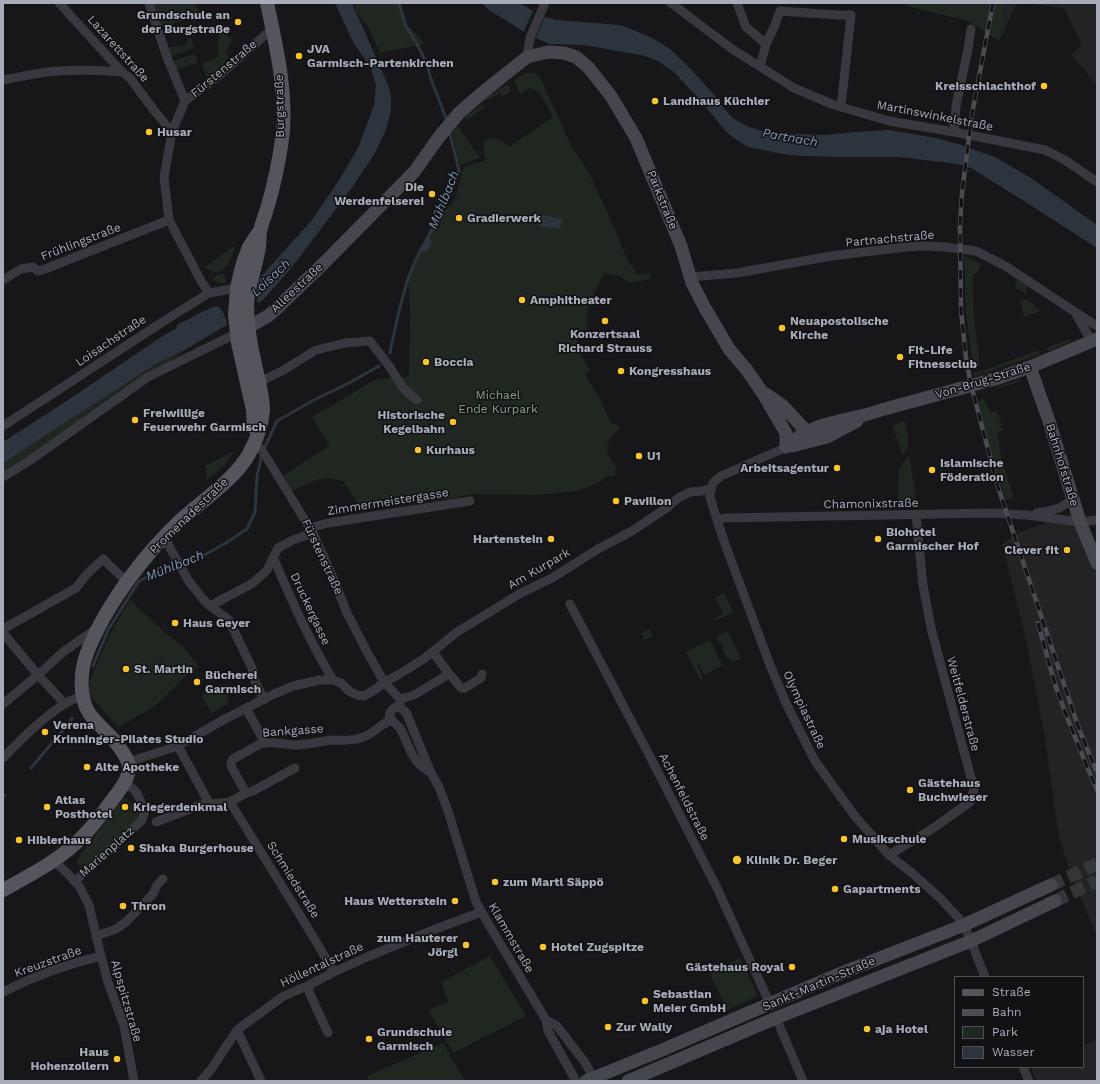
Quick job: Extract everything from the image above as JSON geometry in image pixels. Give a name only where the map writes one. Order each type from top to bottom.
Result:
[{"type":"main road","name":"Burgstraße","points":[[246,284],[243,262],[249,247],[260,231],[274,183],[283,130],[283,99],[279,64],[267,3]]},
{"type":"main road","points":[[246,284],[242,324],[243,367],[253,410],[253,444]]},
{"type":"main road","points":[[242,324],[253,355],[262,400],[263,412],[260,429],[253,444]]},
{"type":"main road","name":"Promenadestraße","points":[[89,709],[82,679],[83,666],[86,654],[99,627],[127,582],[146,556],[182,520],[236,471],[244,461],[253,444]]},
{"type":"main road","points":[[3,890],[54,861],[73,846],[85,834],[124,783],[128,772],[128,762],[89,709]]},
{"type":"street","name":"Lazarettstraße","points":[[59,3],[122,72],[130,78],[172,132]]},
{"type":"street","points":[[149,3],[167,57],[185,101]]},
{"type":"street","points":[[527,58],[530,38],[545,3]]},
{"type":"street","name":"Martinswinkelstraße","points":[[670,3],[732,49],[760,67],[794,88],[834,105],[889,121],[1045,150],[1065,160],[1097,182]]},
{"type":"street","points":[[737,3],[746,27],[766,44]]},
{"type":"street","points":[[760,67],[766,44],[780,11],[851,15],[841,106]]},
{"type":"street","name":"Fürstenstraße","points":[[210,293],[201,281],[169,220],[164,177],[172,132],[185,101],[220,74],[273,28]]},
{"type":"street","points":[[954,132],[956,106],[968,49],[970,29]]},
{"type":"street","name":"Parkstraße","points":[[527,58],[548,52],[564,53],[576,57],[588,67],[600,81],[621,111],[636,138],[681,246],[690,277],[705,308],[729,349],[746,369],[762,392],[786,433],[786,447]]},
{"type":"street","name":"Alleestraße","points":[[3,477],[29,461],[148,377],[242,324],[268,316],[276,310],[414,172],[439,137],[460,113],[482,93],[527,58]]},
{"type":"street","points":[[3,80],[32,74],[58,71],[122,72]]},
{"type":"street","name":"Frühlingstraße","points":[[3,280],[20,270],[33,267],[38,271],[45,269],[169,220]]},
{"type":"street","name":"Partnachstraße","points":[[690,277],[737,273],[832,256],[906,247],[945,247],[976,251],[1007,268],[1097,326]]},
{"type":"street","name":"Loisachstraße","points":[[3,426],[164,320],[210,293],[246,284]]},
{"type":"street","name":"Partnachstraße","points":[[1075,312],[1085,330],[1095,340]]},
{"type":"street","name":"Von-Brug-Straße","points":[[786,447],[805,431],[995,379],[1030,367],[1095,340]]},
{"type":"street","points":[[259,382],[282,371],[316,350],[345,342],[370,341],[404,389],[417,400]]},
{"type":"street","name":"Bahnhofstraße","points":[[1030,367],[1050,424],[1080,522],[1097,563]]},
{"type":"street","name":"Parkstraße","points":[[762,392],[782,405],[805,431]]},
{"type":"street","name":"Von-Brug-Straße","points":[[786,447],[827,437],[866,415]]},
{"type":"street","name":"Fürstenstraße","points":[[253,444],[261,449],[266,455],[311,530],[347,612],[382,679]]},
{"type":"street","points":[[711,488],[716,480],[721,476],[786,447]]},
{"type":"street","name":"Olympiastraße","points":[[711,488],[710,497],[716,520],[770,665],[786,703],[815,761],[854,815],[888,855],[912,873],[940,898],[964,925],[986,976]]},
{"type":"street","name":"Am Kurpark","points":[[328,671],[333,680],[341,683],[349,691],[357,695],[364,696],[376,689],[382,679],[398,675],[432,652],[457,632],[521,593],[552,578],[598,549],[632,531],[668,507],[678,498],[690,492],[702,491],[711,488]]},
{"type":"street","name":"Chamonixstraße","points":[[1026,515],[1054,510],[1066,505],[1072,497]]},
{"type":"street","name":"Zimmermeistergasse","points":[[210,606],[253,583],[267,570],[278,548],[311,530],[328,523],[470,501]]},
{"type":"street","name":"Chamonixstraße","points":[[716,520],[725,518],[991,513],[1026,515],[1080,522],[1097,520]]},
{"type":"street","name":"Weitfelderstraße","points":[[888,855],[932,829],[970,802],[974,789],[931,628],[923,585],[916,515]]},
{"type":"street","points":[[164,537],[188,580],[202,598],[229,620],[252,668],[254,679],[264,700]]},
{"type":"street","name":"Druckergasse","points":[[273,557],[298,613],[328,671]]},
{"type":"street","points":[[3,629],[76,588],[87,574],[103,560],[127,582]]},
{"type":"street","name":"Achenfeldstraße","points":[[570,604],[717,888],[770,1004]]},
{"type":"street","name":"Promenadestraße","points":[[3,704],[63,652],[99,627]]},
{"type":"street","points":[[3,633],[64,704],[89,709]]},
{"type":"street","points":[[432,652],[461,688],[465,688],[481,678],[482,674]]},
{"type":"street","points":[[391,720],[391,711],[400,703],[449,674]]},
{"type":"street","points":[[382,679],[400,703]]},
{"type":"street","points":[[128,762],[178,746],[246,708],[293,686],[320,680],[333,680]]},
{"type":"street","name":"Klammstraße","points":[[400,703],[439,787],[448,811],[476,902],[546,1020],[548,1031],[576,1081]]},
{"type":"street","points":[[3,758],[26,734],[64,704]]},
{"type":"street","points":[[246,708],[265,743]]},
{"type":"street","name":"Klammstraße","points":[[391,720],[401,729],[415,759],[420,765],[432,773]]},
{"type":"street","name":"Bankgasse","points":[[246,793],[232,768],[231,763],[233,759],[265,743],[296,745],[365,737],[372,734],[391,720]]},
{"type":"street","points":[[178,746],[209,803]]},
{"type":"street","points":[[156,822],[186,809],[200,805],[230,802],[294,768]]},
{"type":"street","name":"Marienplatz","points":[[75,881],[142,820],[144,809],[137,793],[124,783]]},
{"type":"street","name":"Schmiedstraße","points":[[230,802],[303,919],[334,972]]},
{"type":"street","name":"Marienplatz","points":[[54,861],[75,881],[83,892],[89,905],[95,932]]},
{"type":"street","points":[[95,932],[116,929],[126,922],[153,894],[157,885],[163,879]]},
{"type":"street","name":"Sankt-Martin-Straße","points":[[591,1080],[839,974],[964,925],[1051,885]]},
{"type":"street","name":"Sankt-Martin-Straße","points":[[628,1081],[776,1018],[971,941],[1055,901]]},
{"type":"street","name":"Höllentalstraße","points":[[201,1081],[212,1068],[237,1030],[282,996],[433,930],[481,912]]},
{"type":"street","name":"Alpspitzstraße","points":[[95,932],[108,982],[124,1026],[134,1081]]},
{"type":"street","name":"Kreuzstraße","points":[[3,992],[32,978],[74,963],[101,956]]},
{"type":"street","points":[[309,985],[308,992],[328,1033]]},
{"type":"street","points":[[776,1018],[803,1081]]},
{"type":"street","name":"Klammstraße","points":[[546,1020],[557,1026],[586,1064],[591,1080]]},
{"type":"street","points":[[237,1030],[261,1081]]},
{"type":"street","points":[[1023,1068],[1029,1081]]},
{"type":"shaded area","points":[[1006,3],[1017,3],[999,41]]},
{"type":"shaded area","points":[[1023,3],[1097,3],[1097,85],[1071,55],[1082,45],[1064,8]]},
{"type":"shaded area","points":[[1074,514],[1097,560],[1097,936],[1074,883],[1059,838],[1044,732],[1027,644],[1002,544],[1019,532]]},
{"type":"shaded area","points":[[1097,1039],[1097,1081],[1037,1081],[1031,1068],[1084,1068],[1084,1046]]},
{"type":"green space","points":[[154,3],[195,3],[200,14],[161,28]]},
{"type":"green space","points":[[354,3],[401,3],[407,25],[419,36],[424,44],[380,53],[368,26],[357,13]]},
{"type":"green space","points":[[904,3],[1006,3],[999,41],[968,21],[907,6]]},
{"type":"green space","points":[[223,29],[229,38],[232,38],[226,53],[229,57],[218,71],[206,77],[202,64],[219,56],[218,42]]},
{"type":"green space","points":[[191,38],[194,48],[170,57],[167,49],[178,45],[179,47],[187,44],[186,40]]},
{"type":"green space","points":[[194,54],[198,63],[176,70],[172,61]]},
{"type":"green space","name":"Michael Ende Kurpark","points":[[525,73],[536,73],[540,77],[571,145],[590,175],[626,257],[637,275],[650,273],[651,279],[628,283],[621,276],[604,274],[588,308],[587,322],[589,328],[574,335],[579,343],[576,347],[590,370],[585,374],[602,402],[610,423],[618,425],[619,429],[610,439],[607,446],[608,454],[616,466],[615,476],[606,477],[598,483],[578,491],[538,495],[472,494],[455,498],[361,509],[343,481],[329,478],[315,480],[292,491],[284,475],[329,446],[312,417],[376,379],[409,377],[410,312],[408,278],[418,255],[440,215],[455,200],[465,166],[489,159],[485,159],[483,144],[487,139],[494,138],[500,140],[509,147],[553,117],[539,92],[530,88],[520,94],[514,81]]},
{"type":"green space","points":[[507,84],[510,88],[510,92],[502,96],[500,93],[486,101],[485,98]]},
{"type":"green space","points":[[483,104],[485,107],[467,120],[465,117]]},
{"type":"green space","points":[[458,127],[480,158],[460,165],[452,133],[454,129]]},
{"type":"green space","points":[[234,246],[235,247],[228,264],[221,271],[211,271],[205,267]]},
{"type":"green space","points":[[964,256],[981,264],[978,270],[973,274],[974,315],[979,356],[978,360],[980,366],[973,368],[966,311]]},
{"type":"green space","points":[[224,274],[226,280],[225,283],[212,280],[216,276]]},
{"type":"green space","points":[[1016,279],[1027,286],[1025,294],[1015,287]]},
{"type":"green space","points":[[1026,299],[1041,311],[1024,317],[1020,301]]},
{"type":"green space","points":[[1070,339],[1070,342],[1048,351],[1046,348]]},
{"type":"green space","points":[[188,348],[3,474],[3,464],[20,452],[156,364]]},
{"type":"green space","points":[[1039,350],[1040,354],[974,377],[974,372],[982,371]]},
{"type":"green space","points":[[1021,379],[1021,381],[995,389],[1001,385]]},
{"type":"green space","points":[[984,399],[991,413],[997,411],[1003,430],[997,432],[1001,457],[1014,499],[1005,500],[980,413],[978,401]]},
{"type":"green space","points":[[905,421],[908,443],[906,451],[903,455],[892,425]]},
{"type":"green space","points":[[234,451],[226,464],[207,480],[205,466]]},
{"type":"green space","points":[[909,455],[913,481],[915,483],[915,503],[898,504],[898,481],[900,467]]},
{"type":"green space","points":[[725,593],[733,613],[714,621],[713,619],[723,614],[715,597]]},
{"type":"green space","points":[[130,600],[162,630],[183,647],[199,666],[181,680],[154,707],[118,727],[91,697],[89,689],[90,680],[110,634]]},
{"type":"green space","points":[[650,629],[653,636],[644,640],[641,633]]},
{"type":"green space","points":[[728,631],[741,658],[729,664],[731,662],[730,658],[727,659],[721,647],[724,646],[722,643],[719,644],[716,637]]},
{"type":"green space","points":[[710,640],[722,666],[704,675],[698,663],[697,664],[703,678],[700,680],[686,652]]},
{"type":"green space","points":[[222,685],[228,694],[226,695],[229,701],[227,702],[228,704],[212,713],[201,696]]},
{"type":"green space","points":[[125,796],[142,816],[88,864],[82,866],[78,864],[77,860],[79,856]]},
{"type":"green space","points":[[490,956],[526,1016],[453,1053],[429,1010],[448,1001],[441,982]]},
{"type":"green space","points":[[740,958],[758,996],[727,1010],[709,972]]},
{"type":"green space","points":[[443,1043],[465,1081],[369,1081],[367,1076]]},
{"type":"water","name":"Loisach","points":[[335,3],[352,3],[391,95],[391,110],[386,130],[375,153],[351,189],[292,267],[263,300],[225,326],[188,348],[156,364],[3,464],[3,442],[164,335],[177,328],[177,325],[208,309],[231,301],[257,281],[312,220],[341,177],[359,146],[374,105],[376,85],[371,68],[353,42]]},
{"type":"water","name":"Partnach","points":[[482,3],[520,3],[539,15],[557,20],[620,25],[652,38],[669,48],[690,68],[734,119],[749,127],[771,133],[825,135],[889,130],[936,138],[995,157],[1031,178],[1097,225],[1097,248],[971,168],[958,164],[899,157],[801,156],[748,147],[732,137],[673,71],[658,61],[645,56],[584,45],[550,44],[529,35],[489,10]]},
{"type":"water","points":[[542,215],[562,219],[560,229],[539,226]]},
{"type":"water","points":[[427,238],[430,239],[432,243],[428,251],[424,251],[418,255]]},
{"type":"pier","points":[[533,11],[545,16],[536,38],[523,33]]},
{"type":"pier","points":[[259,276],[256,296],[259,305],[227,327],[224,314],[219,307],[214,305],[230,299]]},
{"type":"waterway","name":"Mühlbach","points":[[399,3],[405,24],[427,64],[447,121]]},
{"type":"waterway","name":"Mühlbach","points":[[390,353],[408,278],[418,255],[440,215],[459,171],[449,130]]},
{"type":"waterway","name":"Mühlbach","points":[[264,449],[277,421],[379,366]]},
{"type":"waterway","name":"Mühlbach","points":[[93,666],[108,630],[139,581],[173,564],[201,557],[247,529],[255,512],[257,476],[262,454]]},
{"type":"waterway","name":"Mühlbach","points":[[31,768],[72,718]]},
{"type":"tunnel","points":[[1051,885],[1097,864]]},
{"type":"tunnel","points":[[1055,901],[1097,881]]},
{"type":"railway","points":[[993,3],[972,114],[962,193],[960,225],[961,310],[966,358],[971,385],[998,487],[1078,726],[1097,773]]},
{"type":"railway","points":[[1038,623],[1057,690],[1097,790]]},
{"type":"place","name":"Grundschule an der Burgstraße","points":[[238,22]]},
{"type":"place","name":"JVA Garmisch-Partenkirchen","points":[[299,56]]},
{"type":"place","name":"Kreisschlachthof","points":[[1044,86]]},
{"type":"place","name":"Landhaus Küchler","points":[[655,101]]},
{"type":"place","name":"Husar","points":[[149,132]]},
{"type":"place","name":"Die Werdenfelserei","points":[[432,194]]},
{"type":"place","name":"Gradierwerk","points":[[459,218]]},
{"type":"place","name":"Amphitheater","points":[[522,300]]},
{"type":"place","name":"Konzertsaal Richard Strauss","points":[[605,321]]},
{"type":"place","name":"Neuapostolische Kirche","points":[[782,328]]},
{"type":"place","name":"Fit-Life Fitnessclub","points":[[900,357]]},
{"type":"place","name":"Boccia","points":[[426,362]]},
{"type":"place","name":"Kongresshaus","points":[[621,371]]},
{"type":"place","name":"Freiwillige Feuerwehr Garmisch","points":[[135,420]]},
{"type":"place","name":"Historische Kegelbahn","points":[[453,422]]},
{"type":"place","name":"Kurhaus","points":[[418,450]]},
{"type":"place","name":"U1","points":[[639,456]]},
{"type":"place","name":"Arbeitsagentur","points":[[837,468]]},
{"type":"place","name":"Islamische Föderation","points":[[932,470]]},
{"type":"place","name":"Pavillon","points":[[616,501]]},
{"type":"place","name":"Hartenstein","points":[[551,539]]},
{"type":"place","name":"Biohotel Garmischer Hof","points":[[878,539]]},
{"type":"place","name":"Clever fit","points":[[1067,550]]},
{"type":"place","name":"Haus Geyer","points":[[175,623]]},
{"type":"place","name":"St. Martin","points":[[126,669]]},
{"type":"place","name":"Bücherei Garmisch","points":[[197,682]]},
{"type":"place","name":"Verena Krinninger-Pilates Studio","points":[[45,732]]},
{"type":"place","name":"Alte Apotheke","points":[[87,767]]},
{"type":"place","name":"Gästehaus Buchwieser","points":[[910,790]]},
{"type":"place","name":"Atlas Posthotel","points":[[47,807]]},
{"type":"place","name":"Kriegerdenkmal","points":[[125,807]]},
{"type":"place","name":"Musikschule","points":[[844,839]]},
{"type":"place","name":"Hiblerhaus","points":[[19,840]]},
{"type":"place","name":"Shaka Burgerhouse","points":[[131,848]]},
{"type":"place","name":"Klinik Dr. Beger","points":[[737,860]]},
{"type":"place","name":"zum Martl Säppö","points":[[495,882]]},
{"type":"place","name":"Gapartments","points":[[835,889]]},
{"type":"place","name":"Haus Wetterstein","points":[[455,901]]},
{"type":"place","name":"Thron","points":[[123,906]]},
{"type":"place","name":"zum Hauterer Jörgl","points":[[466,945]]},
{"type":"place","name":"Hotel Zugspitze","points":[[543,947]]},
{"type":"place","name":"Gästehaus Royal","points":[[792,967]]},
{"type":"place","name":"Sebastian Meier GmbH","points":[[645,1001]]},
{"type":"place","name":"Zur Wally","points":[[608,1027]]},
{"type":"place","name":"aja Hotel","points":[[867,1029]]},
{"type":"place","name":"Grundschule Garmisch","points":[[369,1039]]},
{"type":"place","name":"Haus Hohenzollern","points":[[117,1059]]}]
